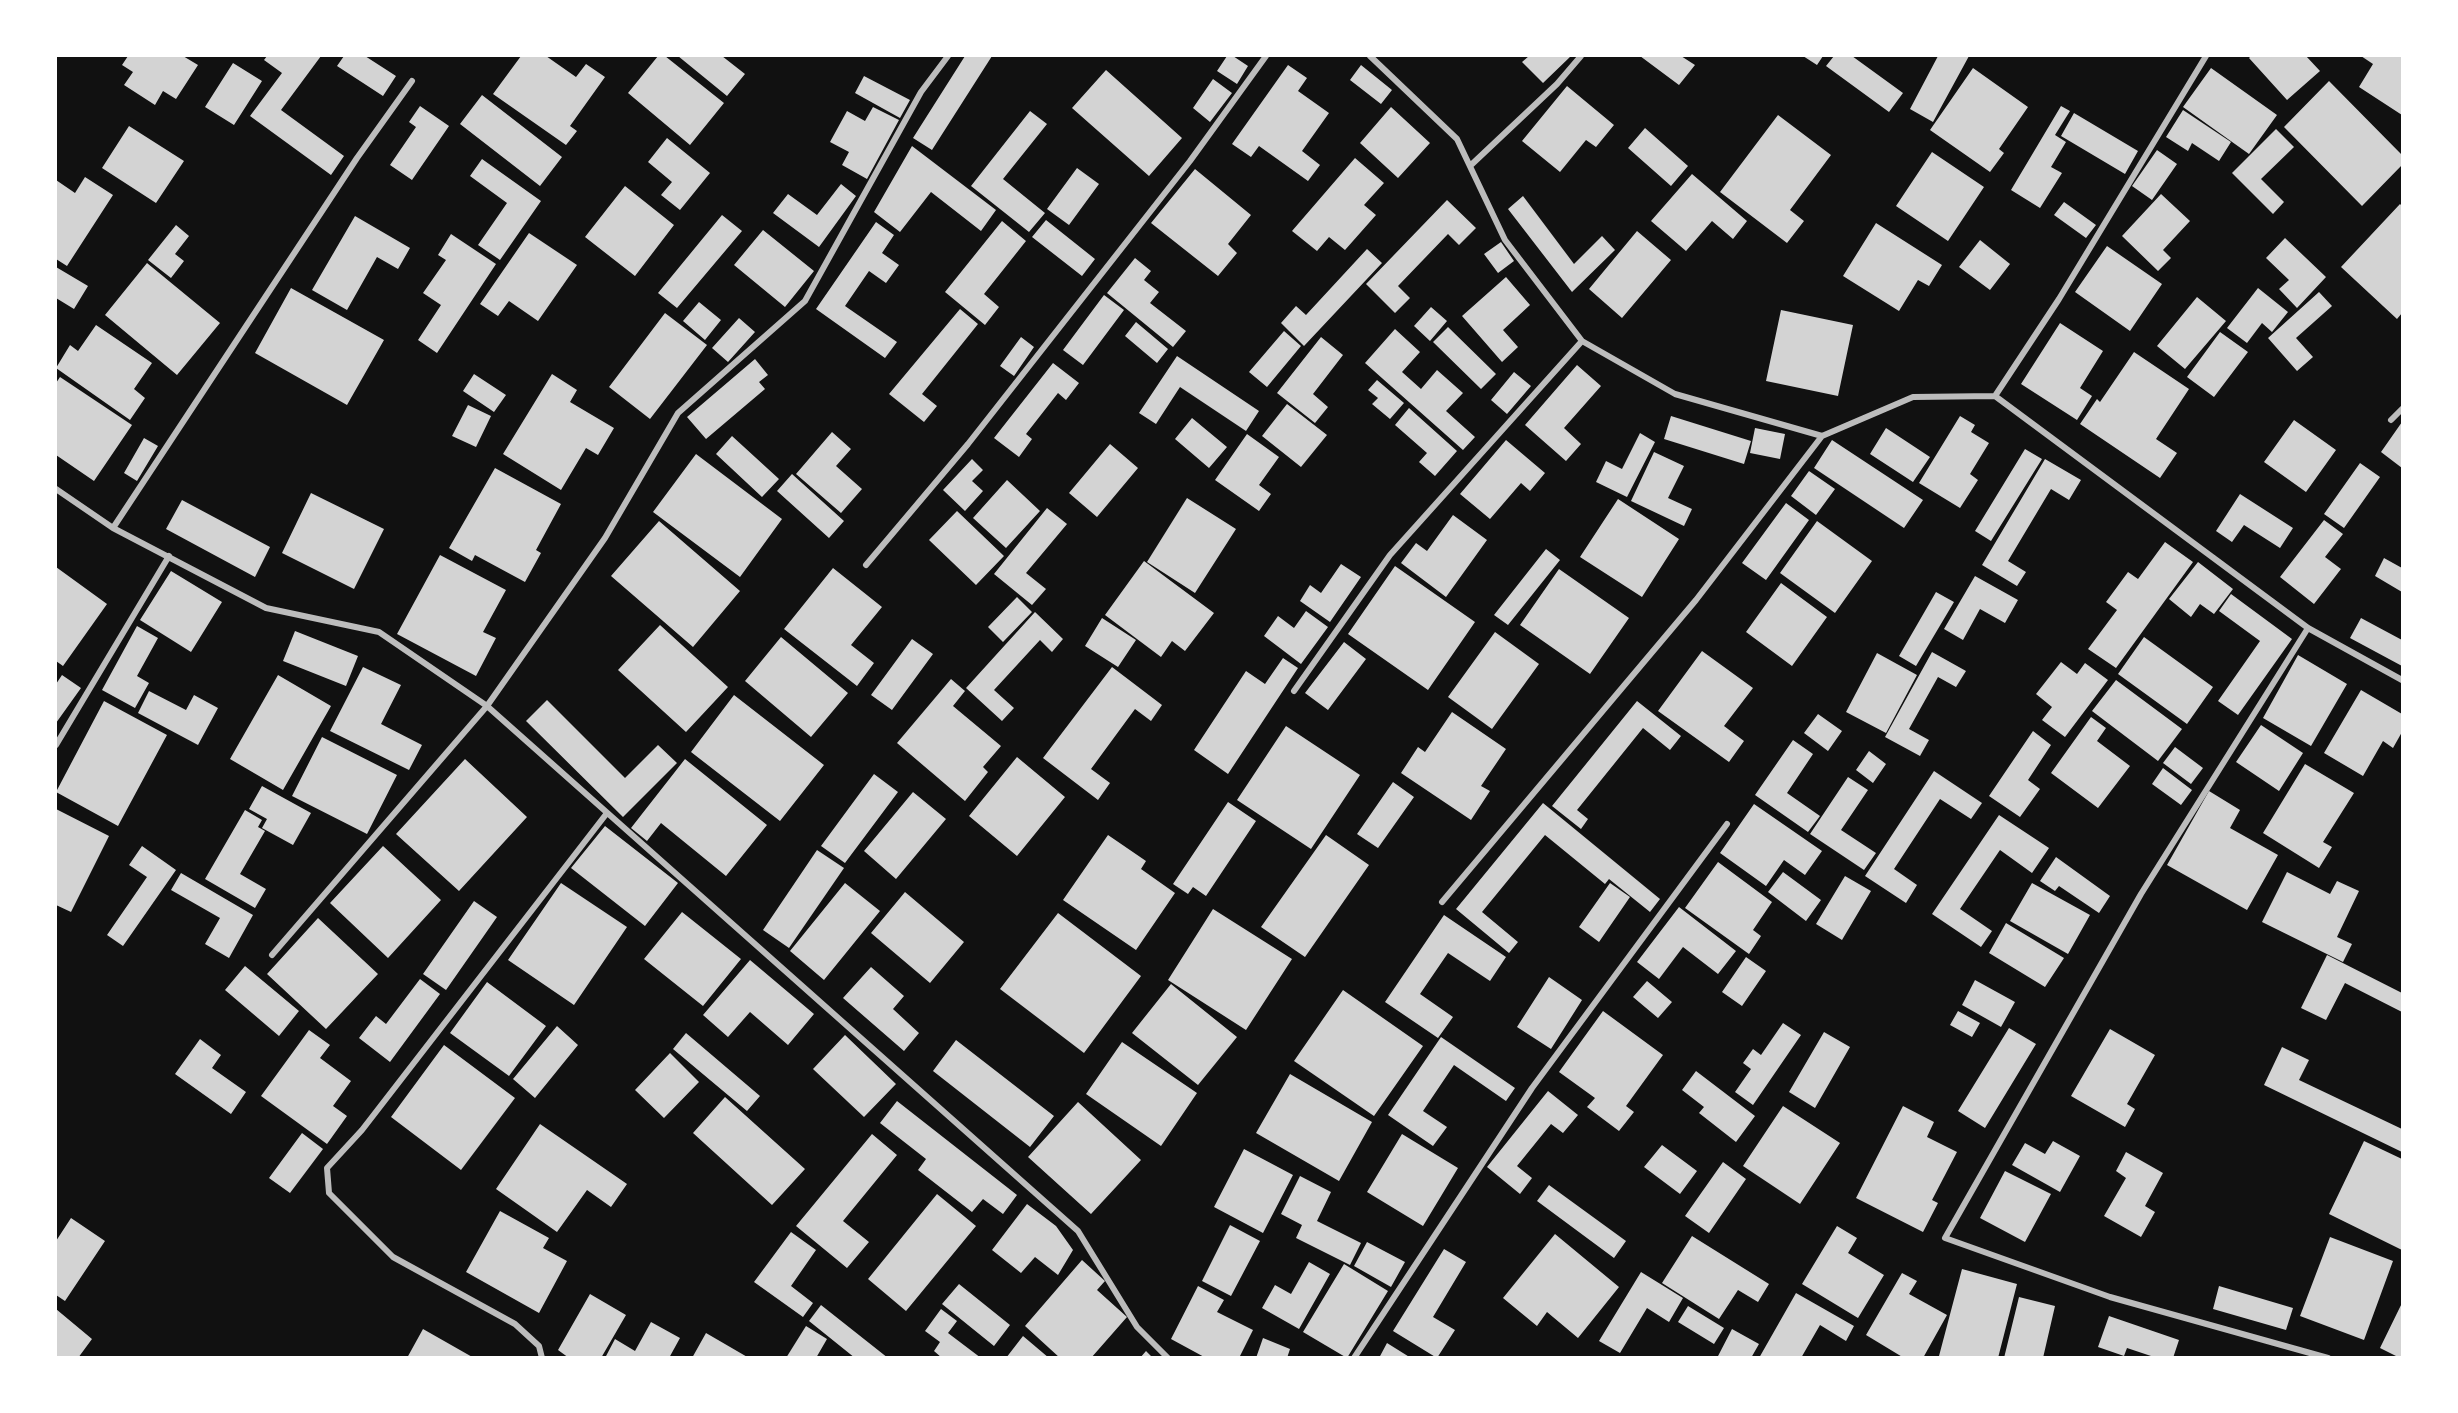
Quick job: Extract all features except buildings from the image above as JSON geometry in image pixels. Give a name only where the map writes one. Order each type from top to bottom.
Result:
[{"type":"street","points":[[272,955],[487,706],[605,538],[678,413],[805,301],[921,92],[948,56]]},
{"type":"street","points":[[866,565],[968,444],[1183,170],[1266,56]]},
{"type":"street","points":[[1370,56],[1456,139],[1505,240],[1582,341],[1675,394],[1822,436]]},
{"type":"street","points":[[1470,166],[1557,84],[1581,56]]},
{"type":"street","points":[[1995,396],[2059,299],[2206,56]]},
{"type":"street","points":[[113,528],[357,158],[412,81]]},
{"type":"street","points":[[1294,691],[1390,555],[1582,341]]},
{"type":"street","points":[[1442,902],[1696,600],[1822,436],[1913,397],[1995,396],[2308,628],[2403,680]]},
{"type":"street","points":[[2391,420],[2403,409]]},
{"type":"street","points":[[56,489],[113,528],[266,608],[379,632],[487,706],[1078,1231],[1137,1328],[1168,1358]]},
{"type":"street","points":[[56,745],[170,556]]},
{"type":"street","points":[[2308,628],[2141,894],[1945,1238],[2110,1298],[2328,1358]]},
{"type":"street","points":[[542,1358],[538,1346],[515,1324],[393,1257],[329,1192],[327,1168],[362,1130],[607,813]]},
{"type":"street","points":[[1354,1358],[1532,1088],[1726,824]]}]
